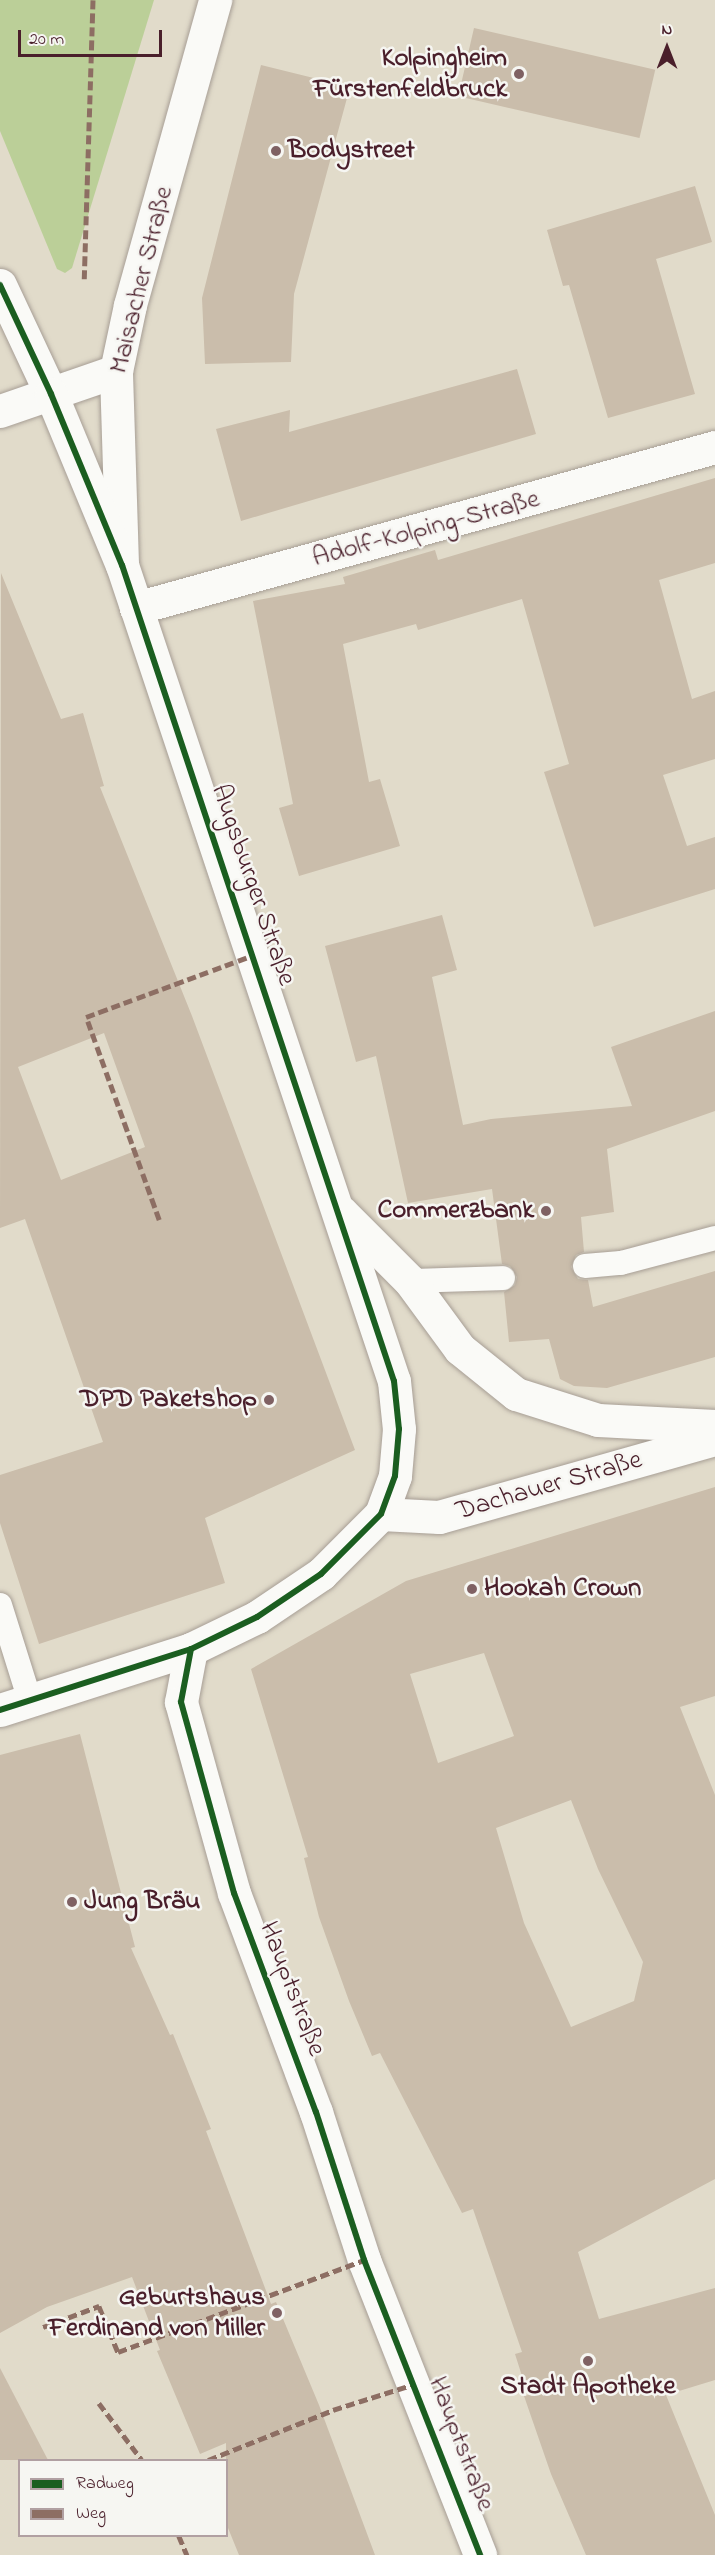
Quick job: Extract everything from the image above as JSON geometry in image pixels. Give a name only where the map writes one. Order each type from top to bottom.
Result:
[{"type":"street","name":"Maisacher Straße","points":[[122,565],[116,371],[130,305],[215,0]]},
{"type":"street","name":"Augsburger Straße","points":[[0,285],[51,394],[122,565],[394,1381],[399,1430],[394,1476],[381,1514]]},
{"type":"street","points":[[0,411],[116,371]]},
{"type":"street","name":"Adolf-Kolping-Straße","points":[[136,608],[715,447]]},
{"type":"street","name":"Augsburger Straße","points":[[336,1208],[410,1281],[446,1334],[516,1394],[598,1420],[715,1426]]},
{"type":"street","name":"Dachauer Straße","points":[[381,1514],[440,1517],[715,1438]]},
{"type":"street","points":[[15,1706],[191,1649],[257,1617],[321,1574],[381,1514]]},
{"type":"street","name":"Hauptstraße","points":[[191,1649],[181,1702],[234,1893],[316,2112],[364,2260],[480,2555]]},
{"type":"lane","points":[[585,1266],[621,1263],[715,1238]]},
{"type":"lane","points":[[410,1281],[503,1278]]},
{"type":"lane","points":[[0,1605],[15,1706]]},
{"type":"green space","points":[[0,0],[154,0],[72,268],[65,273],[57,269],[0,131]]},
{"type":"building","points":[[474,28],[655,70],[639,138],[458,96]]},
{"type":"building","points":[[261,65],[350,87],[294,294],[291,362],[205,364],[202,298]]},
{"type":"building","points":[[695,186],[712,242],[656,259],[695,394],[608,418],[569,285],[563,286],[547,230]]},
{"type":"building","points":[[517,369],[536,434],[241,521],[216,429],[290,410],[289,432]]},
{"type":"building","points":[[715,478],[715,563],[659,580],[692,699],[715,691],[715,759],[663,775],[687,846],[715,837],[715,889],[594,927],[544,772],[569,764],[522,599],[418,630],[416,624],[343,644],[369,782],[380,779],[400,846],[299,876],[279,808],[293,804],[253,601],[345,584],[343,577],[435,550],[438,560]]},
{"type":"building","points":[[1,573],[61,719],[83,713],[104,786],[100,787],[192,1016],[355,1450],[205,1518],[225,1583],[39,1644],[0,1523],[0,1475],[103,1442],[25,1219],[0,1228]],"holes":[[[104,1033],[145,1147],[61,1180],[18,1067]]]},
{"type":"building","points":[[442,915],[457,970],[432,977],[463,1125],[491,1119],[632,1106],[611,1047],[715,1011],[715,1111],[607,1149],[614,1212],[581,1217],[584,1252],[576,1255],[571,1267],[578,1279],[588,1280],[593,1307],[715,1271],[715,1357],[607,1388],[574,1386],[560,1379],[549,1339],[509,1342],[504,1292],[515,1285],[517,1277],[510,1266],[502,1264],[492,1189],[408,1203],[376,1056],[356,1062],[325,946]]},
{"type":"building","points":[[715,1487],[715,1696],[680,1707],[715,1795],[715,2179],[578,2252],[599,2319],[715,2288],[715,2380],[666,2395],[715,2515],[715,2555],[586,2555],[551,2474],[524,2396],[528,2395],[515,2354],[522,2352],[473,2209],[462,2213],[380,2053],[372,2056],[349,2001],[319,1917],[304,1858],[308,1857],[251,1669],[406,1581]],"holes":[[[484,1653],[514,1736],[438,1763],[410,1674]],[[571,1800],[598,1869],[643,1962],[634,2001],[571,2027],[524,1923],[496,1828]]]},
{"type":"building","points":[[80,1734],[135,1947],[131,1948],[170,2035],[173,2034],[211,2129],[206,2131],[271,2304],[276,2302],[319,2405],[375,2555],[239,2555],[228,2528],[226,2443],[200,2454],[157,2351],[160,2350],[132,2277],[47,2307],[0,2333],[0,1755]]},
{"type":"building","points":[[0,2368],[47,2459],[0,2460]]},
{"type":"marked path","points":[[84,279],[93,0]]},
{"type":"marked path","points":[[159,1220],[86,1017],[254,955]]},
{"type":"marked path","points":[[43,2327],[99,2306],[118,2352],[364,2260]]},
{"type":"marked path","points":[[210,2459],[333,2410],[415,2384]]},
{"type":"marked path","points":[[99,2403],[141,2459]]},
{"type":"marked path","points":[[179,2537],[187,2555]]},
{"type":"cycle path","points":[[0,285],[51,394],[122,565],[394,1381],[399,1429],[395,1476],[381,1514],[321,1574],[257,1617],[191,1649],[0,1710]]},
{"type":"cycle path","points":[[191,1649],[181,1702],[234,1893],[316,2112],[364,2260],[480,2555]]},
{"type":"place","name":"Kolpingheim Fürstenfeldbruck","points":[[519,74]]},
{"type":"place","name":"Bodystreet","points":[[276,151]]},
{"type":"place","name":"Commerzbank","points":[[546,1211]]},
{"type":"place","name":"DPD Paketshop","points":[[269,1400]]},
{"type":"place","name":"Hookah Crown","points":[[472,1589]]},
{"type":"place","name":"Jung Bräu","points":[[72,1902]]},
{"type":"place","name":"Geburtshaus Ferdinand von Miller","points":[[277,2313]]},
{"type":"place","name":"Stadt Apotheke","points":[[588,2361]]}]
